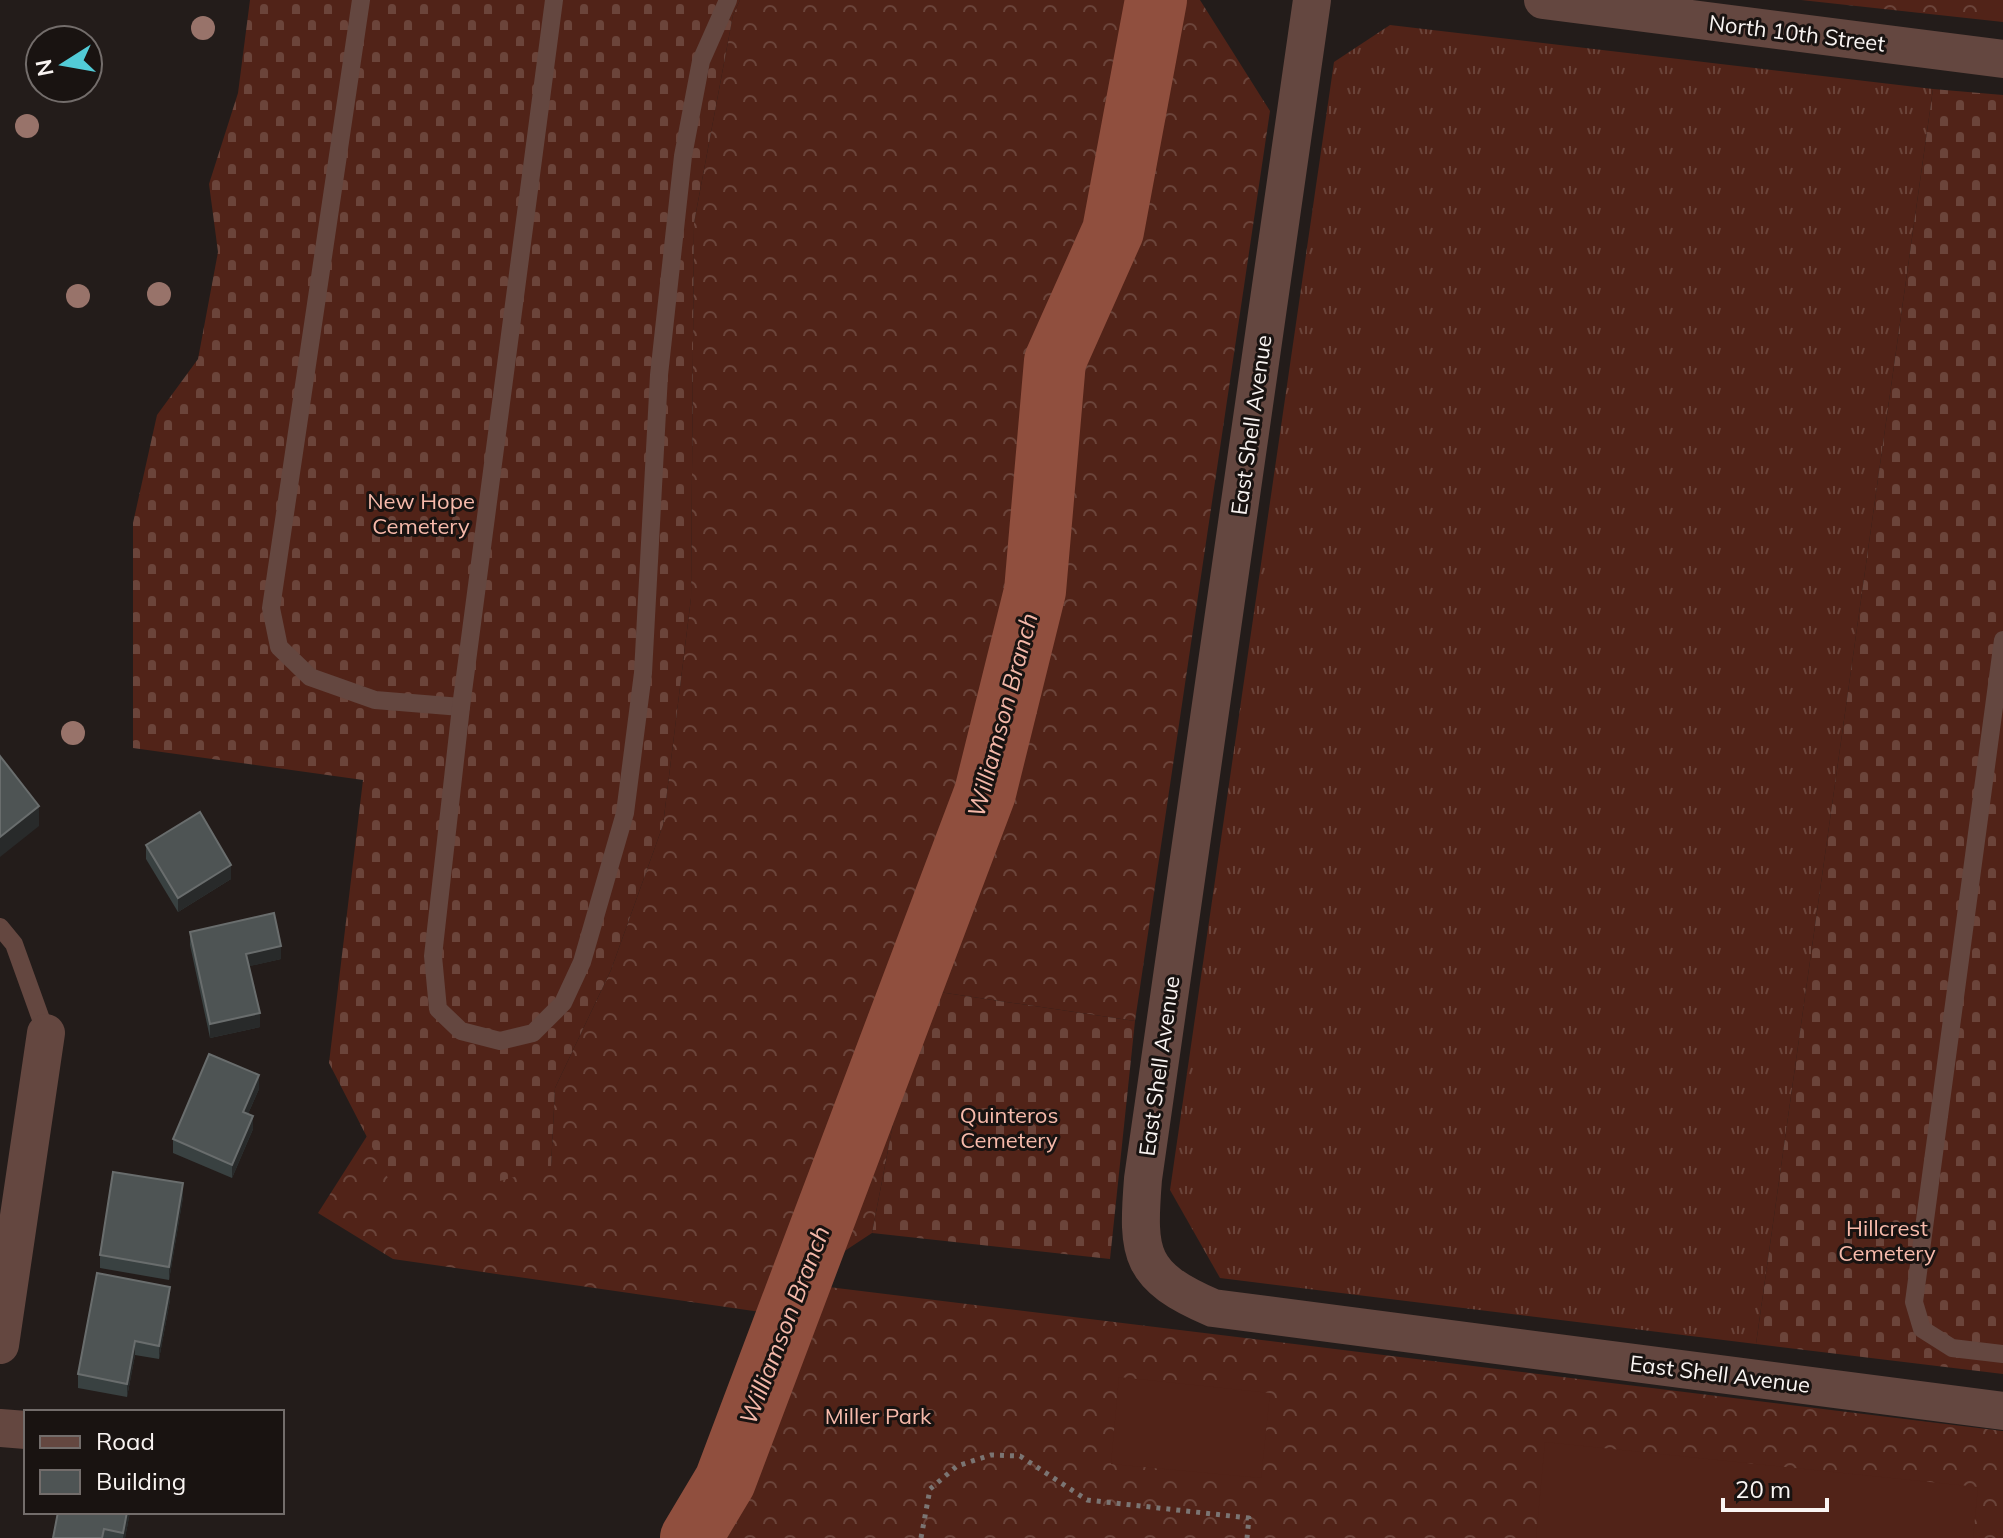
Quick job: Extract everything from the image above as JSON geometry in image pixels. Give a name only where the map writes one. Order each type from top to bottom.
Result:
[{"type":"street","name":"East Shell Avenue","points":[[1312,0],[1143,1179],[1138,1235],[1150,1267],[1179,1293],[1213,1308],[2003,1411]]},
{"type":"street","name":"North 10th Street","points":[[1543,0],[2003,59]]},
{"type":"street","points":[[0,1345],[46,1033]]},
{"type":"street","points":[[0,1428],[24,1430]]},
{"type":"lane","points":[[361,0],[271,608],[279,647],[310,677],[375,700],[461,707]]},
{"type":"lane","points":[[554,0],[461,707],[433,956],[438,1009],[461,1031],[500,1041],[533,1033],[563,1003],[582,962],[625,813],[643,673],[659,375],[683,156],[701,61],[728,0]]},
{"type":"lane","points":[[2003,640],[1914,1302],[1922,1329],[1952,1348],[2003,1354]]},
{"type":"lane","points":[[0,927],[14,944],[46,1033]]},
{"type":"path","points":[[921,1538],[930,1489],[957,1466],[991,1455],[1020,1456],[1087,1500],[1249,1518],[1247,1538]]},
{"type":"green space","name":"New Hope Cemetery","points":[[250,0],[740,0],[733,15],[694,223],[691,598],[663,825],[611,970],[555,1088],[551,1167],[474,1188],[391,1184],[329,1063],[363,780],[133,748],[133,523],[157,415],[198,359],[218,252],[209,184],[238,93]]},
{"type":"green space","name":"Miller Park","points":[[740,0],[1200,0],[1270,111],[1135,1021],[919,989],[872,1233],[796,1283],[2003,1431],[2003,1538],[688,1538],[781,1315],[393,1259],[318,1213],[367,1136],[392,1184],[551,1167],[555,1088],[611,970],[663,825],[691,598],[694,223],[733,15]]},
{"type":"green space","points":[[1801,0],[2003,0],[2003,22]]},
{"type":"green space","points":[[1390,25],[1933,89],[1756,1344],[1220,1278],[1170,1190],[1334,62]]},
{"type":"green space","name":"Hillcrest Cemetery","points":[[1933,89],[2003,95],[2003,1374],[1756,1344]]},
{"type":"green space","name":"Quinteros Cemetery","points":[[919,989],[1135,1021],[1110,1259],[872,1233]]},
{"type":"green space","points":[[1119,1377],[1270,1393],[1261,1478],[1111,1464]]},
{"type":"green space","points":[[1545,1442],[1978,1487],[1973,1538],[1536,1538]]},
{"type":"building","points":[[0,756],[39,806],[0,837]]},
{"type":"building","points":[[200,812],[231,865],[178,898],[146,845]]},
{"type":"building","points":[[274,913],[281,946],[246,954],[260,1013],[210,1024],[190,932]]},
{"type":"building","points":[[209,1054],[259,1075],[243,1112],[253,1116],[232,1165],[173,1139]]},
{"type":"building","points":[[113,1172],[183,1183],[169,1267],[100,1255]]},
{"type":"building","points":[[97,1273],[170,1287],[159,1346],[135,1341],[127,1384],[78,1374]]},
{"type":"building","points":[[58,1514],[127,1514],[123,1533],[104,1529],[102,1538],[53,1538]]},
{"type":"waterway","name":"Williamson Branch","points":[[691,1538],[725,1481],[985,793],[1035,591],[1055,361],[1113,231],[1156,0]]}]
